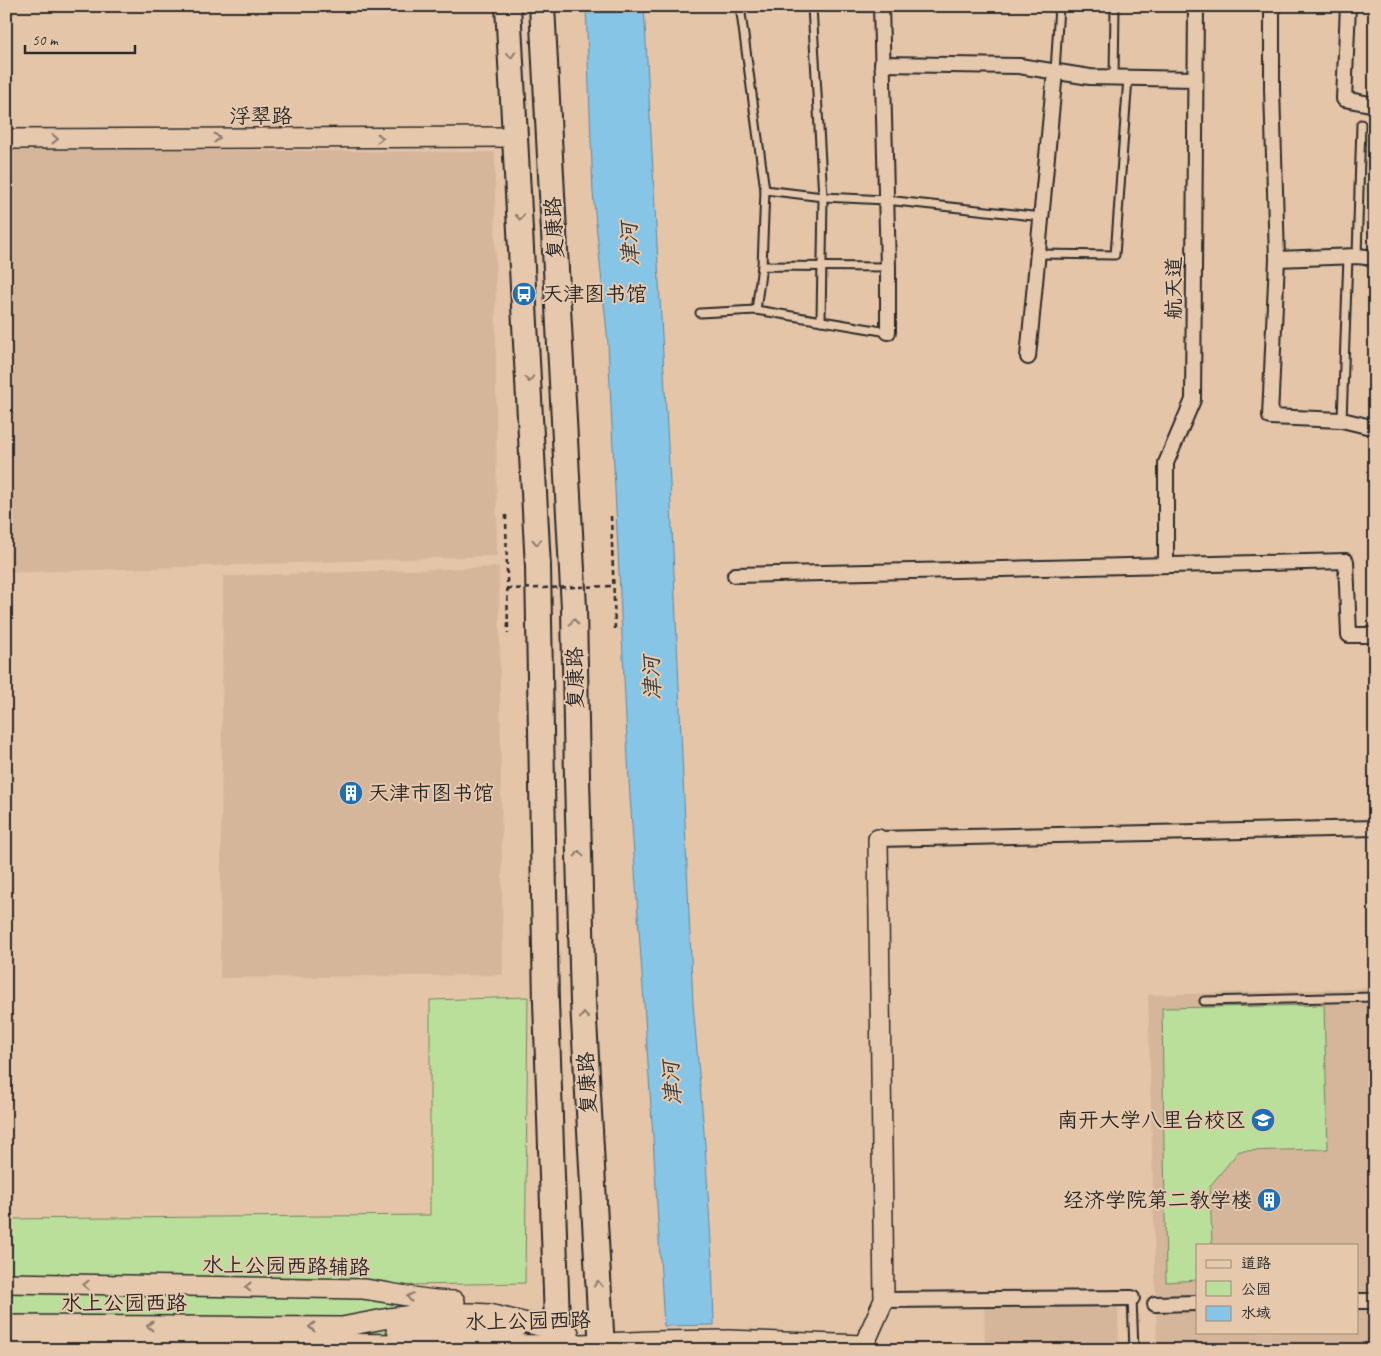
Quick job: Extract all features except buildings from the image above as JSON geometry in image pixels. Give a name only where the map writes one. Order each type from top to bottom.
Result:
[{"type":"highway","name":"复康路","points":[[508,6],[538,567],[553,1345]]},
{"type":"highway","name":"复康路","points":[[542,6],[574,608],[583,1002],[601,1346]]},
{"type":"street","points":[[881,6],[888,332]]},
{"type":"street","name":"航天道","points":[[1166,565],[1166,462],[1193,400],[1196,6]]},
{"type":"street","points":[[1272,6],[1272,89],[1277,258],[1270,417],[1342,420],[1375,428]]},
{"type":"street","points":[[1348,6],[1344,99],[1375,105]]},
{"type":"street","points":[[882,64],[1019,66],[1090,77],[1196,79]]},
{"type":"street","points":[[1028,357],[1055,72]]},
{"type":"street","name":"浮翠路","points":[[6,139],[516,138]]},
{"type":"street","points":[[1277,258],[1353,256],[1375,258]]},
{"type":"street","points":[[735,575],[1346,561],[1349,635],[1375,634]]},
{"type":"street","points":[[864,1347],[884,1300],[878,839],[1375,828]]},
{"type":"street","name":"水上公园西路辅路","points":[[6,1283],[363,1289],[439,1301],[492,1302],[505,1305],[553,1345]]},
{"type":"street","points":[[884,1300],[1132,1298]]},
{"type":"street","points":[[1358,1301],[1375,1301]]},
{"type":"street","points":[[1155,1304],[1196,1303]]},
{"type":"street","name":"水上公园西路","points":[[6,1341],[343,1335],[389,1318],[430,1313],[471,1313],[489,1314],[553,1345]]},
{"type":"street","name":"水上公园西路","points":[[6,1325],[343,1335],[553,1345],[601,1346],[652,1341],[728,1340],[864,1347]]},
{"type":"street","points":[[343,1335],[370,1350]]},
{"type":"lane","points":[[740,6],[765,190],[762,266],[756,310]]},
{"type":"lane","points":[[821,321],[823,197],[811,6],[881,6]]},
{"type":"lane","points":[[1055,72],[1059,6]]},
{"type":"lane","points":[[1038,254],[1115,255],[1121,78],[1115,6]]},
{"type":"lane","points":[[1342,420],[1361,124]]},
{"type":"lane","points":[[765,190],[823,197],[886,200],[1042,217]]},
{"type":"lane","points":[[762,266],[888,267]]},
{"type":"lane","points":[[700,313],[756,310],[888,332]]},
{"type":"lane","points":[[1204,1000],[1375,997]]},
{"type":"lane","points":[[1132,1298],[1134,1350]]},
{"type":"path","points":[[506,515],[508,634]]},
{"type":"path","points":[[611,516],[616,629]]},
{"type":"path","points":[[507,589],[613,586]]},
{"type":"shaded area","points":[[6,149],[495,152],[497,556],[6,573]]},
{"type":"shaded area","points":[[499,567],[503,975],[220,978],[223,576]]},
{"type":"shaded area","name":"南开大学八里台校区","points":[[1375,988],[1375,1350],[1157,1350],[1148,995]]},
{"type":"shaded area","points":[[1118,1306],[1119,1350],[985,1350],[984,1308]]},
{"type":"green space","points":[[528,997],[525,1283],[411,1285],[411,1350],[6,1350],[6,1219],[430,1215],[430,1000]]},
{"type":"green space","points":[[1324,1005],[1328,1149],[1239,1151],[1210,1186],[1212,1244],[1196,1244],[1196,1280],[1166,1282],[1162,1008]]},
{"type":"water","name":"津河","points":[[586,6],[644,6],[670,483],[693,1004],[705,1144],[714,1325],[664,1326],[629,781],[608,343],[593,193]]},
{"type":"place","name":"天津图书馆","points":[[524,294]]},
{"type":"place","name":"天津市图书馆","points":[[351,793]]},
{"type":"place","name":"南开大学八里台校区","points":[[1263,1120]]},
{"type":"place","name":"经济学院第二教学楼","points":[[1269,1200]]}]
